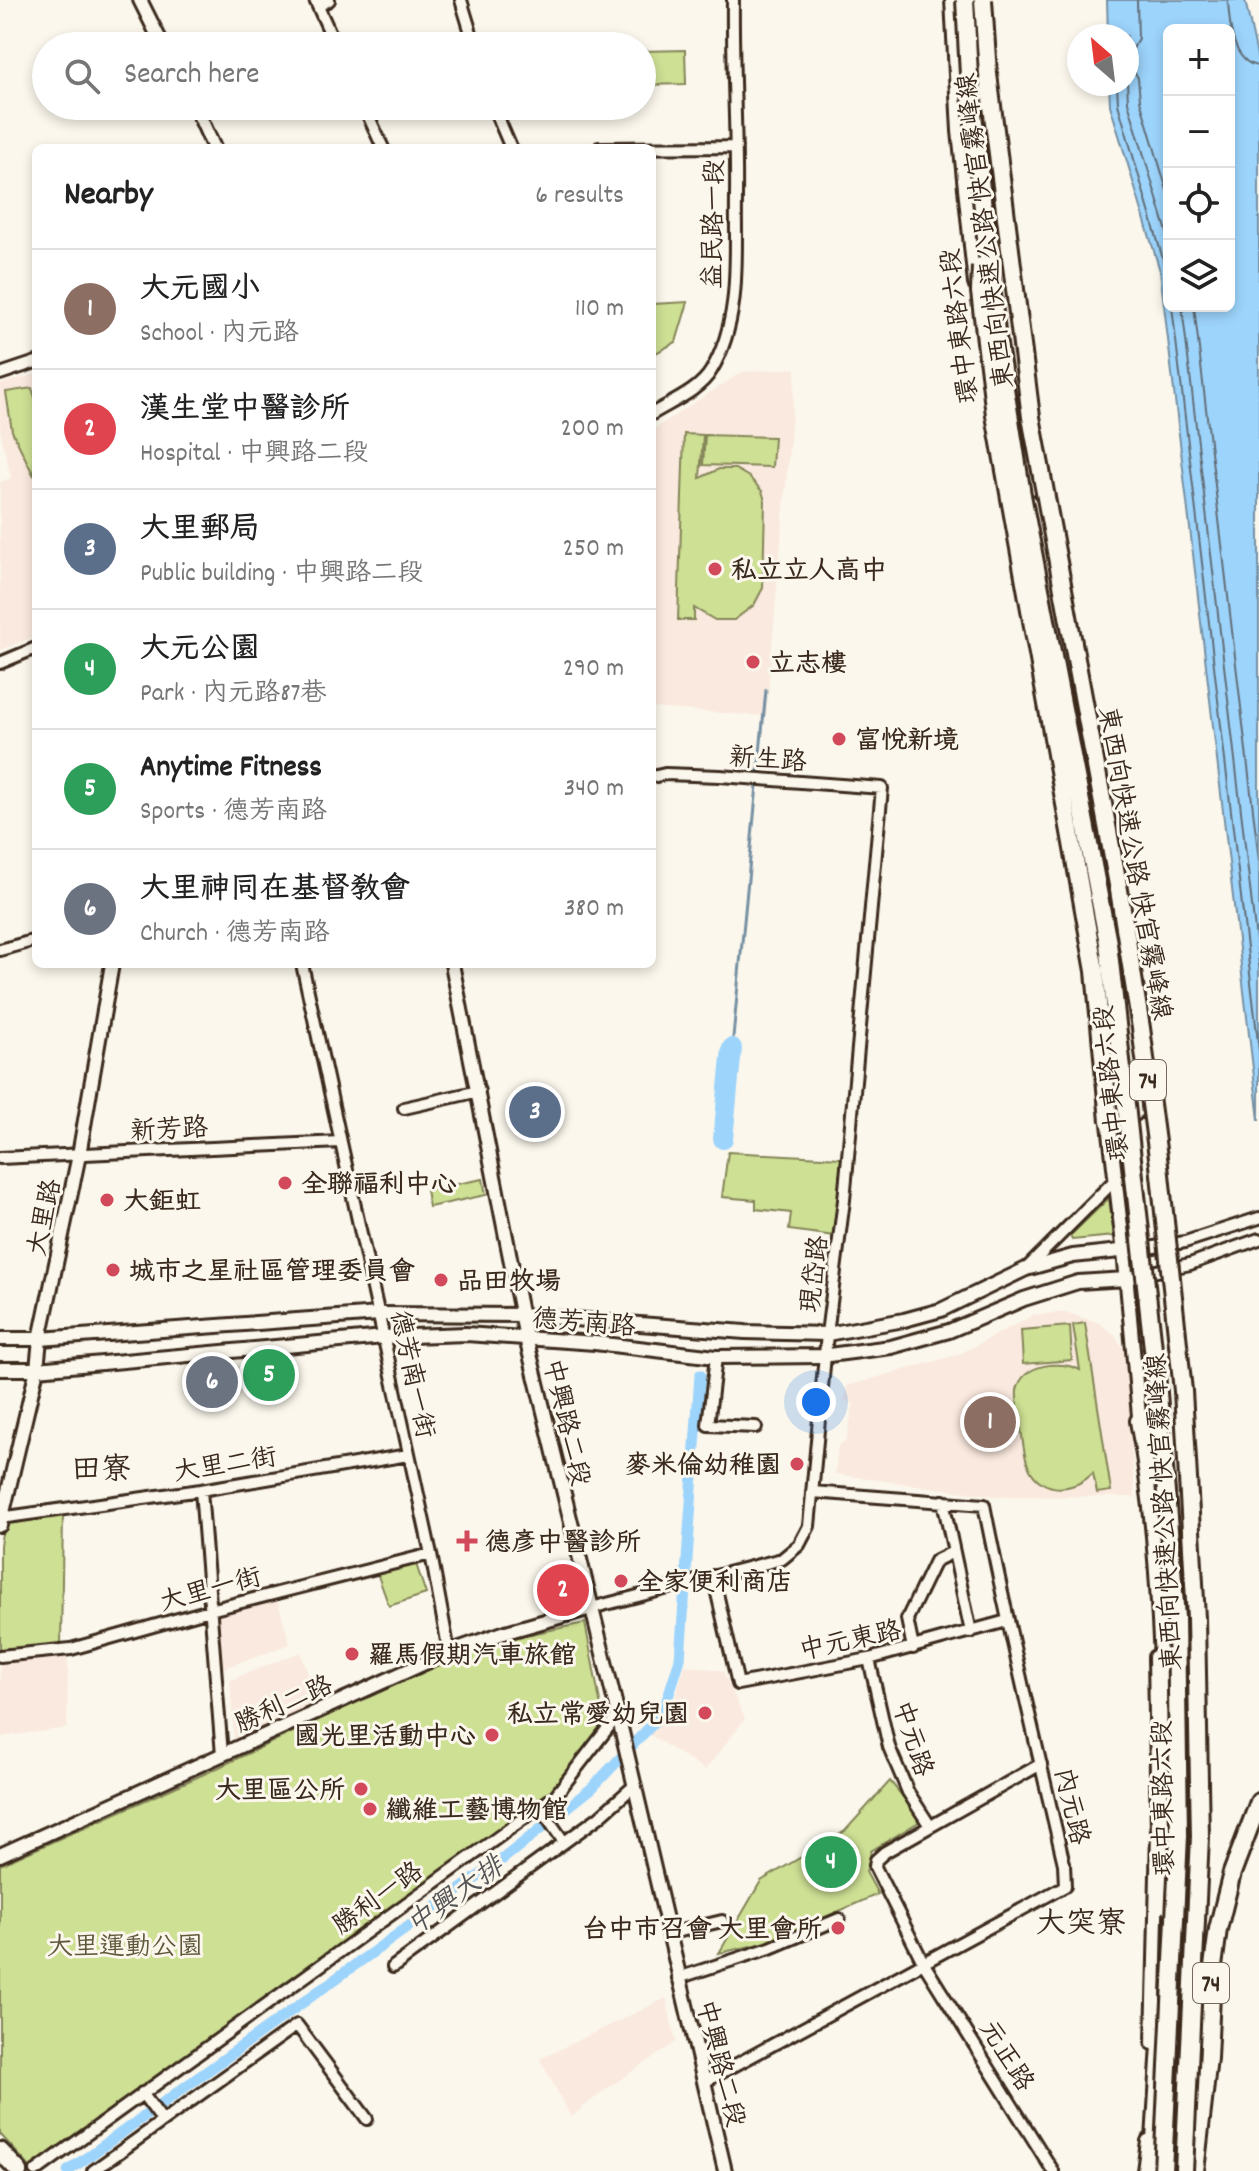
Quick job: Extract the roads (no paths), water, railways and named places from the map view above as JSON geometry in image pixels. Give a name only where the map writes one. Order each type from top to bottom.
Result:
[{"type":"main road","name":"東西向快速公路 快官霧峰線","points":[[965,0],[969,75],[996,332],[1022,495],[1108,943],[1158,1393],[1176,1618],[1179,1835],[1163,2171]]},
{"type":"main road","name":"東西向快速公路 快官霧峰線","points":[[983,0],[988,74],[1031,417],[1119,890],[1141,1028],[1183,1391],[1196,1618],[1200,1837],[1184,2171]]},
{"type":"main road","points":[[987,233],[981,259],[980,292],[995,415],[1095,971],[1109,1121]]},
{"type":"main road","points":[[1139,1421],[1148,1467],[1162,1618],[1169,1832],[1168,1918],[1153,2171]]},
{"type":"main road","name":"74","points":[[1195,2171],[1217,1937],[1230,1881],[1259,1802]]},
{"type":"main road","points":[[0,2151],[19,2171]]},
{"type":"street","points":[[140,0],[156,32]]},
{"type":"street","points":[[329,0],[316,3],[330,32]]},
{"type":"street","points":[[461,0],[471,32]]},
{"type":"street","name":"益民路一段","points":[[656,412],[696,387],[710,373],[728,333],[735,260],[733,0]]},
{"type":"street","name":"環中東路六段","points":[[952,0],[959,131],[988,398],[1090,975],[1124,1252],[1139,1421],[1154,1618],[1158,1744],[1157,1988],[1144,2171]]},
{"type":"street","name":"環中東路六段","points":[[973,0],[981,121],[1003,331],[1121,977],[1152,1272],[1180,1617],[1187,1835],[1181,2082],[1174,2171]]},
{"type":"street","points":[[201,120],[212,144]]},
{"type":"street","points":[[370,120],[381,144]]},
{"type":"street","points":[[497,120],[509,144]]},
{"type":"street","points":[[656,148],[736,147]]},
{"type":"street","points":[[0,374],[32,363]]},
{"type":"street","points":[[988,398],[1013,393]]},
{"type":"street","points":[[0,663],[32,650]]},
{"type":"street","name":"新生路","points":[[656,776],[665,774],[882,788]]},
{"type":"street","name":"現岱路","points":[[591,1608],[782,1559],[799,1545],[809,1526],[827,1334],[844,1200],[882,788]]},
{"type":"street","points":[[0,950],[32,941]]},
{"type":"street","name":"大里路","points":[[0,1525],[37,1369],[40,1339],[79,1155],[111,968]]},
{"type":"street","name":"德芳南一街","points":[[303,968],[431,1554],[449,1652]]},
{"type":"street","name":"中興路二段","points":[[453,968],[526,1338],[725,2171]]},
{"type":"street","points":[[404,1108],[479,1091]]},
{"type":"street","name":"新芳路","points":[[0,1158],[340,1142]]},
{"type":"street","points":[[1026,1269],[1115,1180]]},
{"type":"street","points":[[1148,1248],[1185,1242],[1259,1218]]},
{"type":"street","points":[[1152,1272],[1190,1264],[1259,1239]]},
{"type":"street","name":"德芳南路","points":[[0,1339],[40,1339],[379,1314],[521,1315],[745,1332],[827,1334],[941,1310],[1026,1269],[1073,1256],[1148,1248]]},
{"type":"street","name":"德芳南路","points":[[0,1369],[37,1369],[384,1337],[466,1334],[716,1357],[827,1355],[891,1347],[949,1331],[1024,1299],[1078,1282],[1126,1279],[1152,1272]]},
{"type":"street","points":[[716,1357],[708,1425],[756,1427]]},
{"type":"street","name":"大里二街","points":[[0,1518],[201,1490],[408,1455]]},
{"type":"street","points":[[201,1490],[222,1755]]},
{"type":"street","name":"內元路","points":[[704,2082],[1065,1886],[1064,1864],[1021,1669],[1007,1621],[984,1505],[812,1492]]},
{"type":"street","points":[[943,1501],[971,1632]]},
{"type":"street","points":[[913,1648],[907,1619],[935,1561],[953,1552]]},
{"type":"street","name":"大里一街","points":[[0,1656],[71,1649],[431,1554]]},
{"type":"street","name":"中元東路","points":[[713,1576],[738,1684],[869,1659],[1007,1621]]},
{"type":"street","name":"勝利二路","points":[[0,1855],[449,1652],[591,1608]]},
{"type":"street","name":"中元路","points":[[869,1659],[889,1747],[908,1792],[930,1826]]},
{"type":"street","name":"勝利一路","points":[[36,2171],[555,1796],[618,1715]]},
{"type":"street","points":[[930,1826],[1041,1764]]},
{"type":"street","points":[[393,1967],[599,1817],[633,1782]]},
{"type":"street","points":[[539,1806],[564,1842]]},
{"type":"street","name":"元正路","points":[[930,1826],[876,1860],[875,1867],[924,1964],[1053,2171]]},
{"type":"street","points":[[678,1978],[770,1948],[839,1919]]},
{"type":"street","points":[[668,1934],[722,1921]]},
{"type":"street","points":[[93,2171],[297,2025],[367,2119]]},
{"type":"street","points":[[142,2093],[162,2120]]},
{"type":"water","points":[[1107,0],[1245,0],[1259,65],[1259,1120],[1165,312],[1235,312],[1235,24],[1163,24],[1163,297],[1160,271],[1110,96],[1139,96],[1139,24],[1108,24]]},
{"type":"waterway","points":[[732,1048],[766,690]]},
{"type":"waterway","points":[[723,1139],[732,1048]]},
{"type":"waterway","name":"中興大排","points":[[68,2171],[504,1858],[592,1788],[663,1713],[680,1659],[700,1375]]},
{"type":"place","name":"私立立人高中","points":[[715,569]]},
{"type":"place","name":"立志樓","points":[[753,662]]},
{"type":"place","name":"富悅新境","points":[[839,739]]},
{"type":"place","name":"大里郵局","points":[[535,1112]]},
{"type":"place","name":"全聯福利中心","points":[[285,1183]]},
{"type":"place","name":"大鉅虹","points":[[107,1200]]},
{"type":"place","name":"城市之星社區管理委員會","points":[[113,1270]]},
{"type":"place","name":"品田牧場","points":[[441,1280]]},
{"type":"place","name":"Anytime Fitness","points":[[269,1375]]},
{"type":"place","name":"大里神同在基督教會","points":[[212,1382]]},
{"type":"place","name":"大元國小","points":[[990,1422]]},
{"type":"place","name":"麥米倫幼稚園","points":[[797,1464]]},
{"type":"place","name":"德彥中醫診所","points":[[467,1541]]},
{"type":"place","name":"全家便利商店","points":[[621,1581]]},
{"type":"place","name":"漢生堂中醫診所","points":[[563,1590]]},
{"type":"place","name":"羅馬假期汽車旅館","points":[[352,1654]]},
{"type":"place","name":"私立常愛幼兒園","points":[[705,1713]]},
{"type":"place","name":"國光里活動中心","points":[[492,1735]]},
{"type":"place","name":"大里區公所","points":[[361,1789]]},
{"type":"place","name":"纖維工藝博物館","points":[[370,1809]]},
{"type":"place","name":"大元公園","points":[[831,1862]]},
{"type":"place","name":"台中市召會 大里會所","points":[[838,1928]]},
{"type":"district","name":"田寮","points":[[101,1468]]},
{"type":"district","name":"大突寮","points":[[1081,1922]]},
{"type":"park label","name":"大里運動公園","points":[[125,1945]]}]
